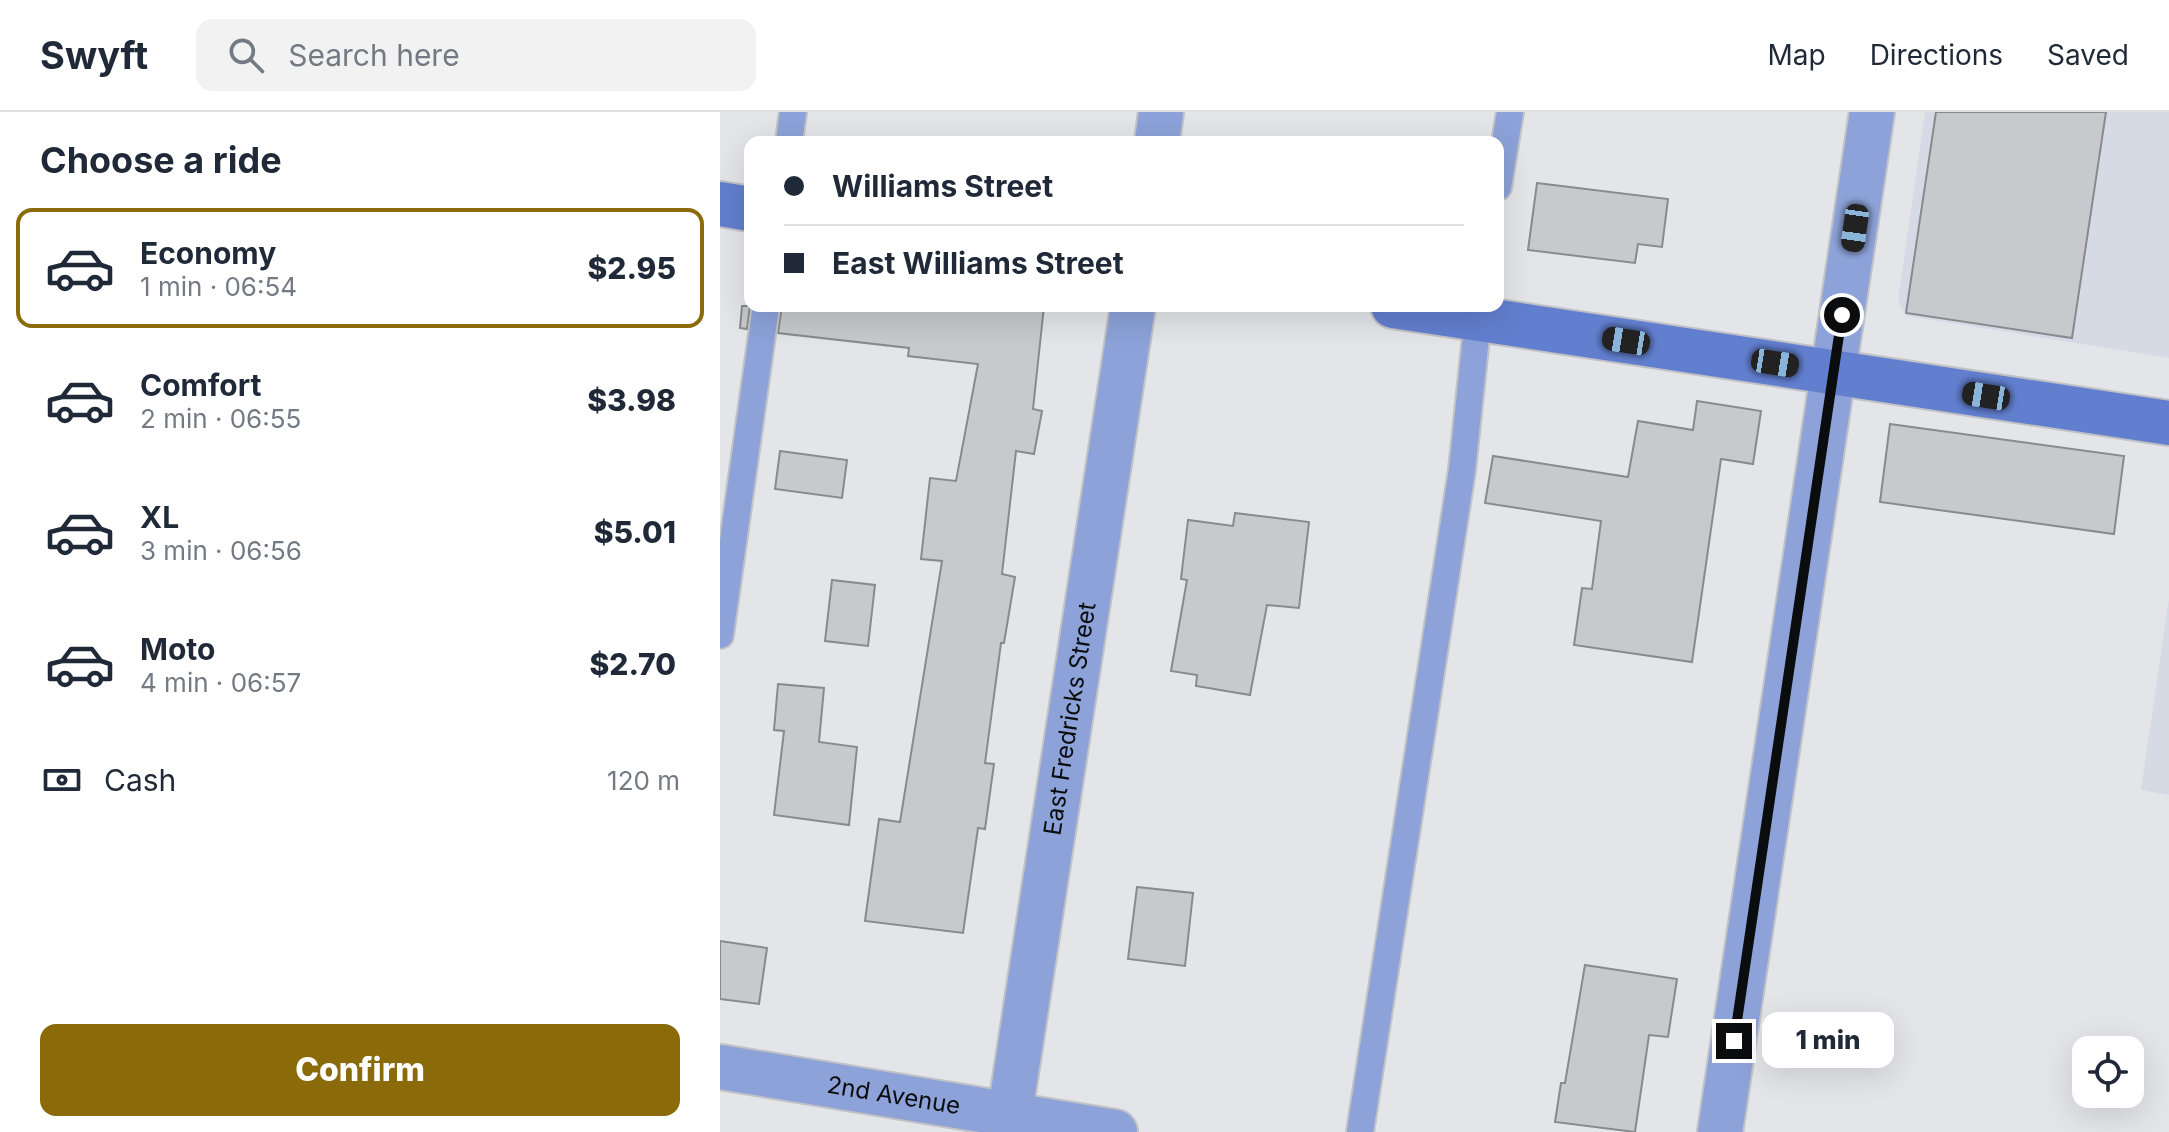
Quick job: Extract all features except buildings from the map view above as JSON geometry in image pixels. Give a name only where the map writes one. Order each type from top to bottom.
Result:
[{"type":"street","points":[[1158,136],[1161,112]]},
{"type":"street","points":[[1720,1132],[1872,112]]},
{"type":"street","points":[[720,204],[744,208]]},
{"type":"street","name":"East Fredricks Street","points":[[1008,1124],[1132,312]]},
{"type":"street","points":[[1479,312],[1834,372],[2169,423]]},
{"type":"street","name":"2nd Avenue","points":[[720,1067],[1008,1124],[1115,1132]]},
{"type":"lane","points":[[790,136],[793,112]]},
{"type":"lane","points":[[1504,150],[1510,112]]},
{"type":"lane","points":[[720,635],[765,312]]},
{"type":"lane","points":[[1360,1132],[1462,470],[1479,312]]},
{"type":"shaded area","points":[[1925,112],[2169,112],[2169,358],[1907,316],[1898,301]]},
{"type":"shaded area","points":[[2169,598],[2169,795],[2141,790]]},
{"type":"route","points":[[1734,1041],[1842,315]]}]
